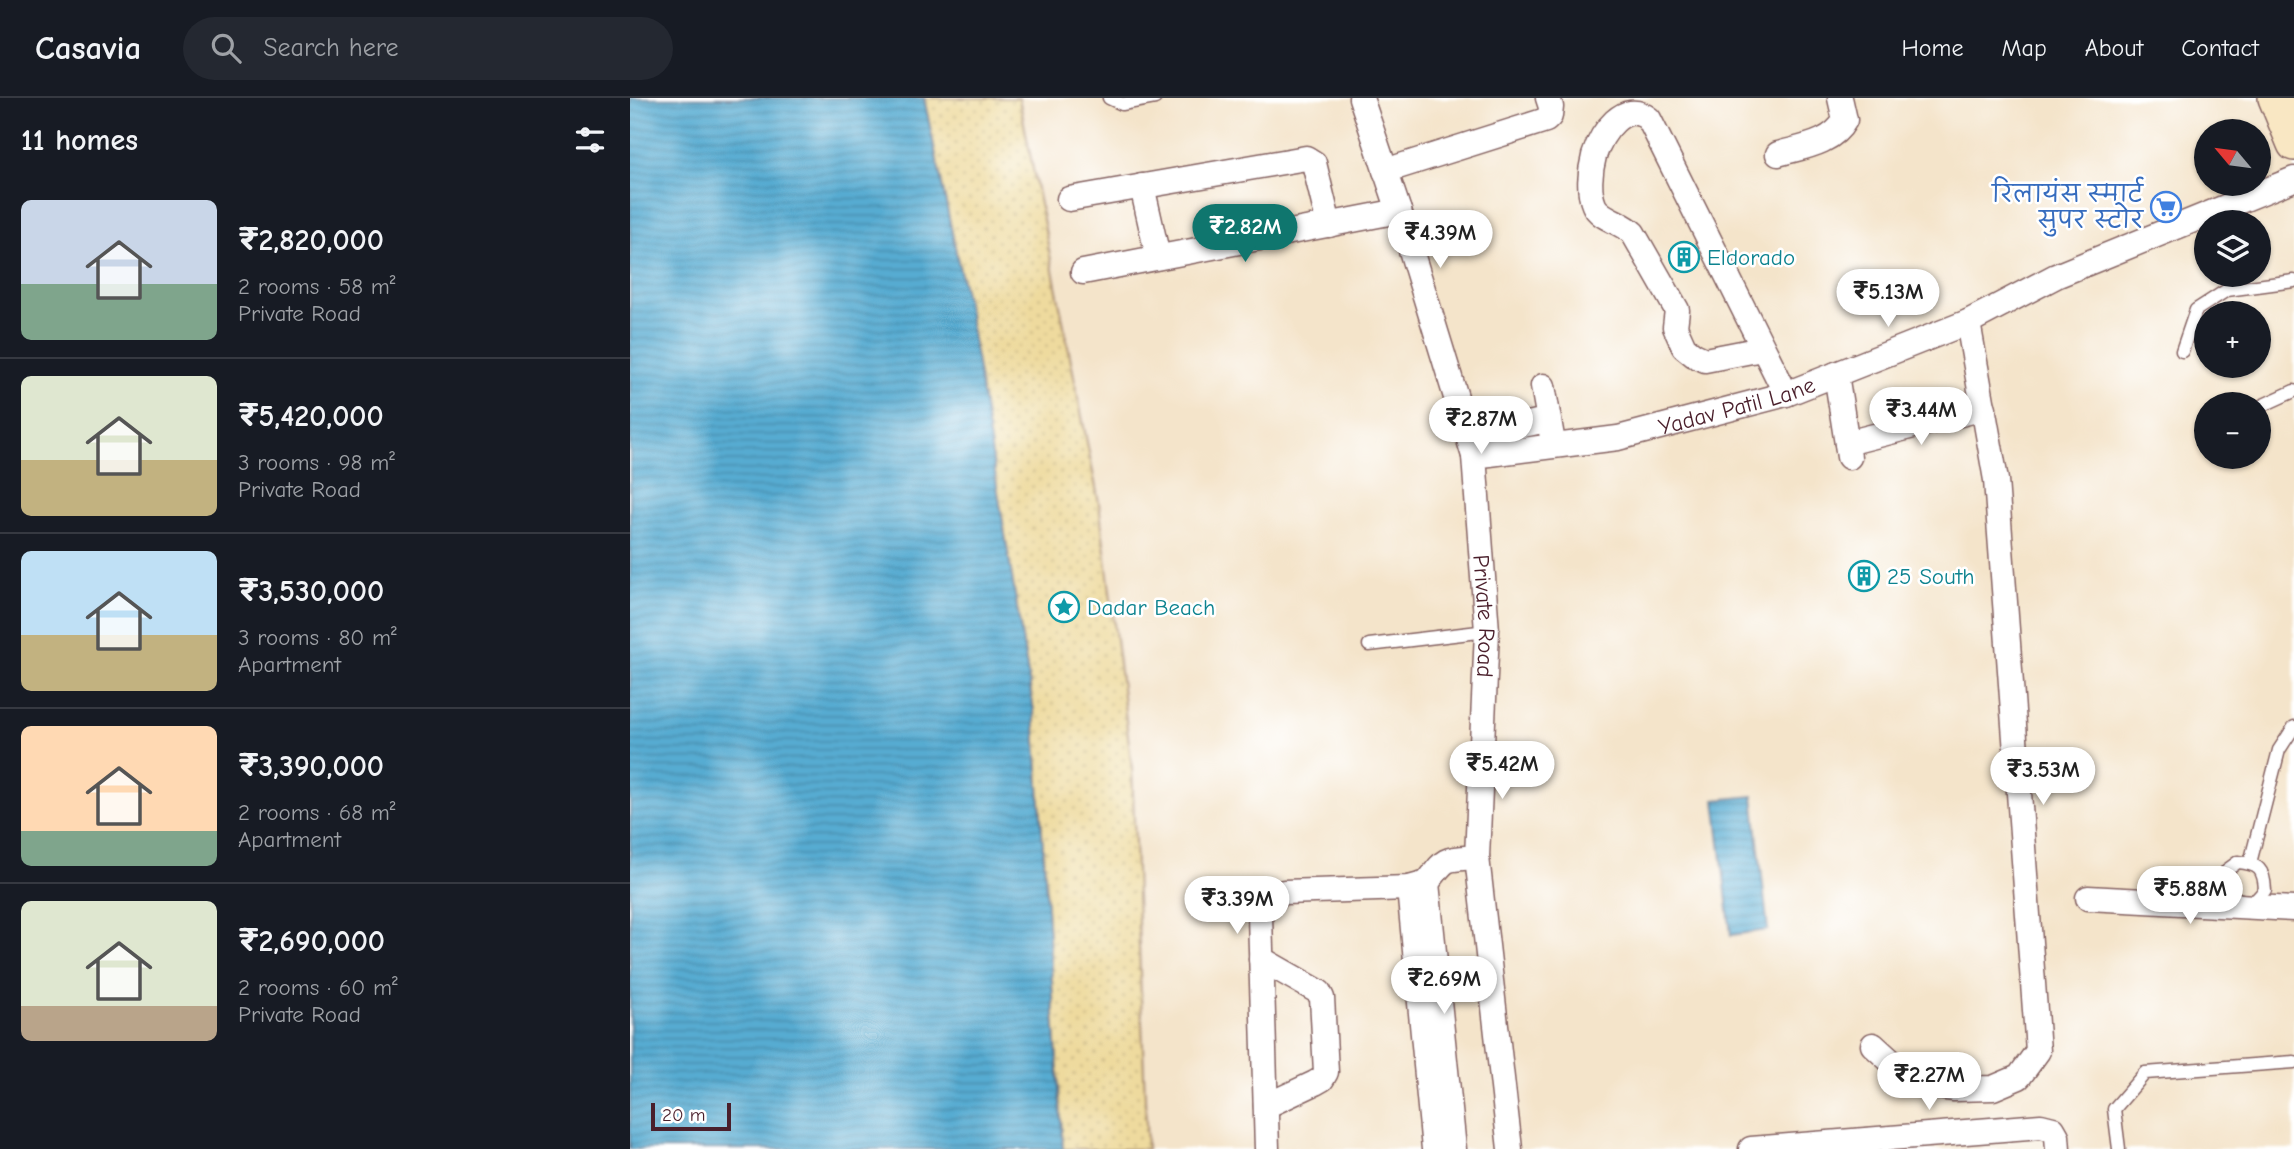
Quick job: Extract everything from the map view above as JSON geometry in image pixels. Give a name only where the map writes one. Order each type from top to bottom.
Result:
[{"type":"main road","points":[[2275,98],[2294,145]]},
{"type":"street","name":"Private Road","points":[[1362,98],[1468,407],[1487,631],[1477,857],[1510,1149]]},
{"type":"street","points":[[1385,171],[1546,120],[1550,116],[1551,107],[1548,98]]},
{"type":"street","points":[[1778,154],[1829,139],[1845,120],[1839,98]]},
{"type":"street","points":[[1762,349],[1706,360],[1684,347],[1675,327],[1677,310],[1633,233],[1626,226],[1601,216],[1594,207],[1590,186],[1594,157],[1606,131],[1626,110],[1634,108],[1649,118],[1786,394]]},
{"type":"street","points":[[1069,199],[1306,158],[1314,163],[1329,225]]},
{"type":"street","name":"Yadav Patil Lane","points":[[1474,456],[1618,438],[1786,394],[1969,322],[2056,276],[2294,179]]},
{"type":"street","points":[[1142,186],[1158,257]]},
{"type":"street","points":[[1083,272],[1399,211]]},
{"type":"street","points":[[1873,1045],[1916,1084],[1954,1089],[1993,1088],[2018,1077],[2038,1051],[1996,480],[1969,322]]},
{"type":"street","points":[[1836,374],[1848,450],[1984,408]]},
{"type":"street","points":[[1543,386],[1553,446]]},
{"type":"street","points":[[1468,407],[1474,428],[1481,434],[1542,421]]},
{"type":"street","points":[[1267,1149],[1260,916],[1266,902],[1284,892],[1418,885],[1447,859],[1477,857]]},
{"type":"street","points":[[1418,885],[1434,1149]]},
{"type":"street","points":[[1418,885],[1454,1149]]},
{"type":"street","points":[[2088,898],[2294,909]]},
{"type":"street","points":[[1261,958],[1319,992],[1322,998],[1326,1072],[1322,1079],[1315,1083],[1266,1106]]},
{"type":"street","points":[[1751,1149],[2040,1126],[2053,1129],[2057,1136],[2058,1149]]},
{"type":"lane","points":[[1109,98],[1122,104],[1155,98]]},
{"type":"lane","points":[[2182,351],[2196,310],[2227,290],[2294,281]]},
{"type":"lane","points":[[2271,402],[2294,391]]},
{"type":"lane","points":[[1369,645],[1487,631]]},
{"type":"lane","points":[[2250,863],[2279,750],[2294,727]]},
{"type":"lane","points":[[2119,1149],[2113,1109],[2145,1073],[2294,1062]]},
{"type":"sand","name":"Dadar Beach","points":[[924,98],[1019,98],[1099,503],[1132,768],[1147,1149],[1063,1149],[1034,711],[968,309]]},
{"type":"water","points":[[630,98],[924,98],[968,309],[1034,711],[1063,1149],[630,1149]]},
{"type":"water","points":[[1753,796],[1768,930],[1731,935],[1715,800]]},
{"type":"place","name":"रिलायंस स्मार्ट सुपर स्टोर","points":[[2166,207]]},
{"type":"place","name":"Eldorado","points":[[1684,257]]},
{"type":"place","name":"25 South","points":[[1864,576]]},
{"type":"place","name":"Dadar Beach","points":[[1064,607]]}]
